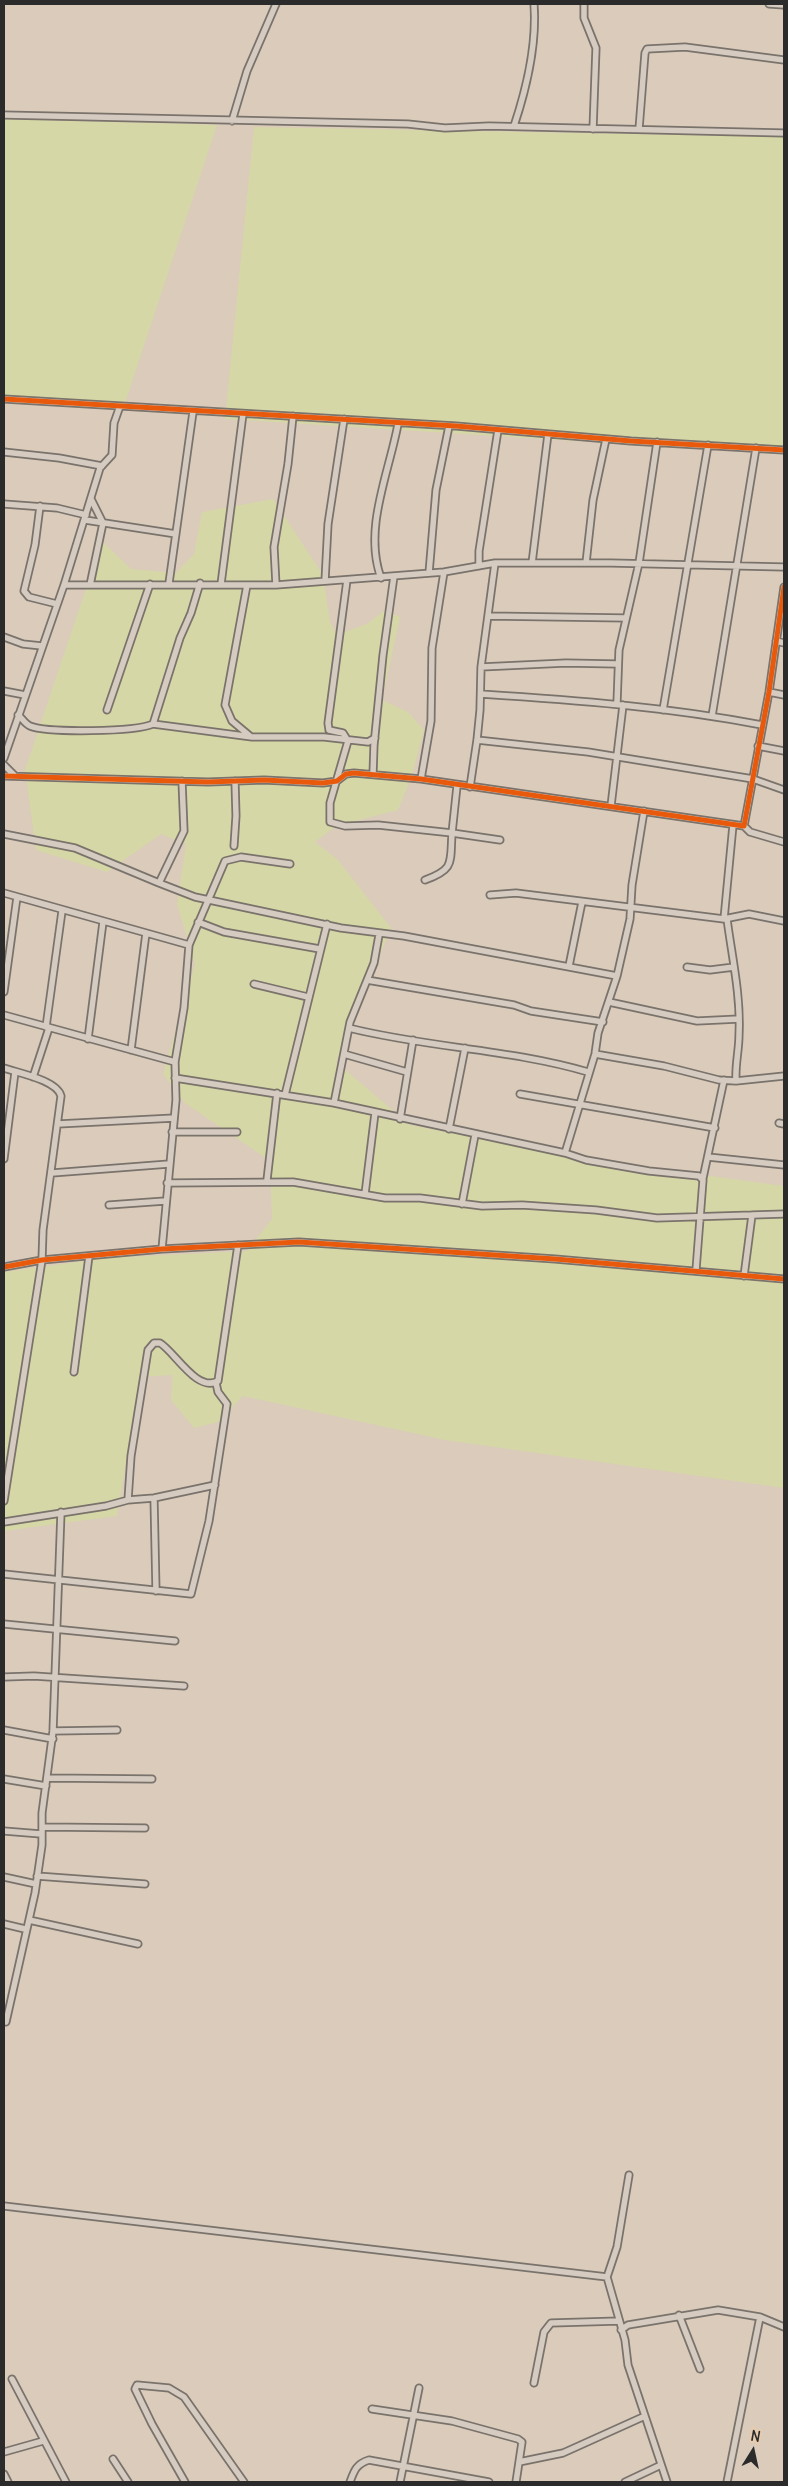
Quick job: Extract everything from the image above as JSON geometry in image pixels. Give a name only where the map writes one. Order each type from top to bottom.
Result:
[{"type":"street","points":[[232,121],[247,71],[276,4]]},
{"type":"street","points":[[514,126],[530,71],[536,24],[534,4]]},
{"type":"street","points":[[584,4],[584,18],[596,48],[593,128]]},
{"type":"street","points":[[769,4],[784,5]]},
{"type":"street","points":[[639,129],[645,53],[647,49],[685,47],[784,60]]},
{"type":"street","points":[[4,115],[408,124],[445,128],[514,126],[784,134]]},
{"type":"street","points":[[4,399],[193,412],[344,419],[606,439],[784,450]]},
{"type":"street","points":[[4,758],[64,584],[102,466],[112,455],[114,423],[120,406]]},
{"type":"street","points":[[169,583],[193,412]]},
{"type":"street","points":[[221,584],[243,414]]},
{"type":"street","points":[[276,585],[274,547],[288,464],[293,416]]},
{"type":"street","points":[[325,581],[328,524],[344,419]]},
{"type":"street","points":[[382,578],[377,565],[374,537],[398,424]]},
{"type":"street","points":[[429,573],[436,490],[449,426]]},
{"type":"street","points":[[479,566],[479,550],[498,430]]},
{"type":"street","points":[[532,564],[548,434]]},
{"type":"street","points":[[586,564],[593,500],[606,439]]},
{"type":"street","points":[[611,806],[617,758],[620,704],[617,664],[639,563],[657,442]]},
{"type":"street","points":[[663,710],[708,445]]},
{"type":"street","points":[[712,716],[756,448]]},
{"type":"street","points":[[4,452],[59,458],[102,466]]},
{"type":"street","points":[[90,585],[103,523],[91,499]]},
{"type":"street","points":[[4,504],[40,506],[103,523],[176,534]]},
{"type":"street","points":[[40,506],[35,545],[24,590],[29,597],[57,604]]},
{"type":"street","points":[[470,787],[477,740],[481,667],[494,563]]},
{"type":"street","points":[[64,584],[276,585],[444,572],[494,563],[639,563],[784,567]]},
{"type":"street","points":[[420,779],[431,721],[432,648],[444,572]]},
{"type":"street","points":[[373,774],[383,655],[394,576]]},
{"type":"street","points":[[347,580],[328,723],[329,730],[343,733],[348,741],[329,818],[334,824],[354,826],[378,825],[500,840]]},
{"type":"street","points":[[107,710],[150,584]]},
{"type":"street","points":[[153,724],[180,638],[191,613],[200,584]]},
{"type":"street","points":[[247,585],[225,705],[232,721],[252,737]]},
{"type":"street","points":[[744,826],[769,692],[784,587]]},
{"type":"street","points":[[488,616],[626,618]]},
{"type":"street","points":[[4,637],[23,644],[42,646]]},
{"type":"street","points":[[776,641],[784,642]]},
{"type":"street","points":[[481,667],[617,664]]},
{"type":"street","points":[[4,691],[25,695]]},
{"type":"street","points":[[769,692],[784,695]]},
{"type":"street","points":[[481,694],[620,704],[644,709],[712,716],[762,725]]},
{"type":"street","points":[[18,715],[30,726],[52,730],[117,731],[153,724],[252,737],[324,737],[368,742],[375,738]]},
{"type":"street","points":[[477,740],[617,758],[753,779],[784,790]]},
{"type":"street","points":[[758,746],[784,751]]},
{"type":"street","points":[[4,765],[14,775]]},
{"type":"street","points":[[4,776],[182,781],[337,781],[346,774],[373,774],[420,779],[457,786],[744,826],[750,832],[784,842]]},
{"type":"street","points":[[159,882],[184,831],[182,781]]},
{"type":"street","points":[[234,846],[236,816],[235,781]]},
{"type":"street","points":[[425,880],[443,874],[447,870],[457,786]]},
{"type":"street","points":[[566,1154],[581,1104],[588,1072],[595,1054],[598,1033],[610,1002],[617,976],[631,908],[632,885],[644,811]]},
{"type":"street","points":[[733,825],[726,919],[734,967],[739,1019],[736,1081]]},
{"type":"street","points":[[4,834],[75,848],[184,894],[208,900],[379,935],[404,936],[617,976]]},
{"type":"street","points":[[162,1249],[174,1118],[175,1062],[186,998],[189,945],[222,866],[229,859],[242,857],[290,864]]},
{"type":"street","points":[[4,893],[62,911],[189,945]]},
{"type":"street","points":[[490,895],[516,894],[726,919],[749,914],[784,921]]},
{"type":"street","points":[[4,992],[17,897]]},
{"type":"street","points":[[569,966],[582,902]]},
{"type":"street","points":[[33,1077],[48,1027],[62,911]]},
{"type":"street","points":[[88,1039],[103,922]]},
{"type":"street","points":[[198,922],[224,932],[320,949]]},
{"type":"street","points":[[285,1095],[327,924]]},
{"type":"street","points":[[131,1050],[146,933]]},
{"type":"street","points":[[334,1103],[349,1028],[374,963],[379,935]]},
{"type":"street","points":[[687,967],[710,970],[734,967]]},
{"type":"street","points":[[367,980],[514,1005],[531,1011],[602,1022]]},
{"type":"street","points":[[254,984],[308,997]]},
{"type":"street","points":[[610,1002],[697,1022],[739,1019]]},
{"type":"street","points":[[4,1014],[175,1062]]},
{"type":"street","points":[[349,1028],[376,1035],[549,1062],[588,1072]]},
{"type":"street","points":[[400,1119],[413,1040]]},
{"type":"street","points":[[449,1129],[465,1048]]},
{"type":"street","points":[[344,1054],[407,1072]]},
{"type":"street","points":[[595,1054],[664,1066],[685,1073],[724,1080],[736,1081],[784,1076]]},
{"type":"street","points":[[4,1068],[50,1084],[60,1092],[42,1260],[4,1501]]},
{"type":"street","points":[[4,1159],[15,1072]]},
{"type":"street","points":[[175,1078],[334,1103],[586,1160],[703,1178]]},
{"type":"street","points":[[696,1270],[703,1178],[724,1080]]},
{"type":"street","points":[[267,1180],[277,1093]]},
{"type":"street","points":[[520,1094],[715,1128]]},
{"type":"street","points":[[365,1194],[375,1113]]},
{"type":"street","points":[[58,1124],[174,1118]]},
{"type":"street","points":[[172,1132],[237,1132]]},
{"type":"street","points":[[462,1204],[475,1135]]},
{"type":"street","points":[[708,1157],[784,1165]]},
{"type":"street","points":[[52,1173],[169,1164]]},
{"type":"street","points":[[167,1183],[267,1180],[293,1182],[365,1194],[462,1204],[596,1210],[657,1218],[784,1214]]},
{"type":"street","points":[[109,1205],[165,1201]]},
{"type":"street","points":[[744,1276],[752,1215]]},
{"type":"street","points":[[4,1267],[42,1260],[162,1249],[300,1242],[696,1270],[784,1279]]},
{"type":"street","points":[[4,1574],[191,1594],[208,1526],[227,1404],[218,1392],[216,1383],[219,1377],[228,1324],[238,1245]]},
{"type":"street","points":[[74,1372],[89,1256]]},
{"type":"street","points":[[128,1500],[131,1456],[146,1360],[150,1346],[160,1343],[193,1377],[200,1381],[216,1383]]},
{"type":"street","points":[[4,1522],[106,1506],[128,1500],[154,1498],[215,1485]]},
{"type":"street","points":[[154,1498],[156,1591]]},
{"type":"street","points":[[6,2022],[38,1876],[53,1732],[61,1512]]},
{"type":"street","points":[[4,1624],[175,1641]]},
{"type":"street","points":[[4,1677],[34,1676],[55,1679],[184,1686]]},
{"type":"street","points":[[4,1730],[52,1739]]},
{"type":"street","points":[[53,1732],[117,1730]]},
{"type":"street","points":[[48,1778],[152,1779]]},
{"type":"street","points":[[4,1779],[46,1786]]},
{"type":"street","points":[[42,1827],[145,1828]]},
{"type":"street","points":[[4,1831],[41,1834]]},
{"type":"street","points":[[38,1876],[145,1884]]},
{"type":"street","points":[[4,1877],[36,1884]]},
{"type":"street","points":[[29,1920],[138,1944]]},
{"type":"street","points":[[4,1924],[26,1929]]},
{"type":"street","points":[[629,2175],[616,2247],[607,2277],[628,2365],[667,2482]]},
{"type":"street","points":[[4,2206],[607,2277]]},
{"type":"street","points":[[621,2330],[628,2326],[679,2315],[718,2310],[760,2316],[784,2327]]},
{"type":"street","points":[[679,2315],[700,2370]]},
{"type":"street","points":[[727,2482],[760,2316]]},
{"type":"street","points":[[534,2383],[544,2332],[551,2323],[619,2321]]},
{"type":"street","points":[[12,2379],[66,2482]]},
{"type":"street","points":[[185,2482],[152,2424],[136,2389],[137,2385],[169,2388],[184,2397],[244,2482]]},
{"type":"street","points":[[400,2482],[419,2388]]},
{"type":"street","points":[[372,2409],[414,2414],[484,2428],[518,2439],[522,2442],[516,2482]]},
{"type":"street","points":[[519,2462],[558,2455],[645,2416]]},
{"type":"street","points":[[4,2452],[43,2441]]},
{"type":"street","points":[[113,2459],[128,2482]]},
{"type":"street","points":[[350,2482],[355,2468],[369,2460],[489,2482]]},
{"type":"street","points":[[625,2482],[661,2466]]},
{"type":"street","points":[[4,2474],[8,2482]]},
{"type":"green space","points":[[4,119],[217,125],[123,409],[4,402]]},
{"type":"green space","points":[[254,127],[784,137],[784,454],[225,419]]},
{"type":"green space","points":[[273,499],[323,575],[330,622],[337,635],[367,624],[385,610],[400,617],[382,700],[408,712],[424,730],[412,775],[398,810],[336,826],[315,842],[338,860],[391,928],[336,1062],[410,1125],[578,1158],[784,1186],[784,1488],[445,1440],[243,1396],[218,1422],[194,1428],[171,1400],[172,1375],[140,1377],[117,1516],[4,1531],[4,1272],[106,1258],[247,1251],[272,1219],[270,1161],[185,1103],[163,1074],[195,964],[177,904],[186,844],[161,834],[107,872],[36,850],[25,770],[102,541],[131,569],[176,573],[194,554],[202,512]]},
{"type":"cycle path","points":[[4,399],[456,426],[631,441],[784,450]]},
{"type":"cycle path","points":[[4,776],[208,782],[264,780],[323,783],[337,781],[346,774],[354,773],[421,779],[744,826],[769,692],[784,587]]},
{"type":"cycle path","points":[[4,1267],[42,1260],[162,1249],[299,1242],[555,1259],[784,1279]]}]
